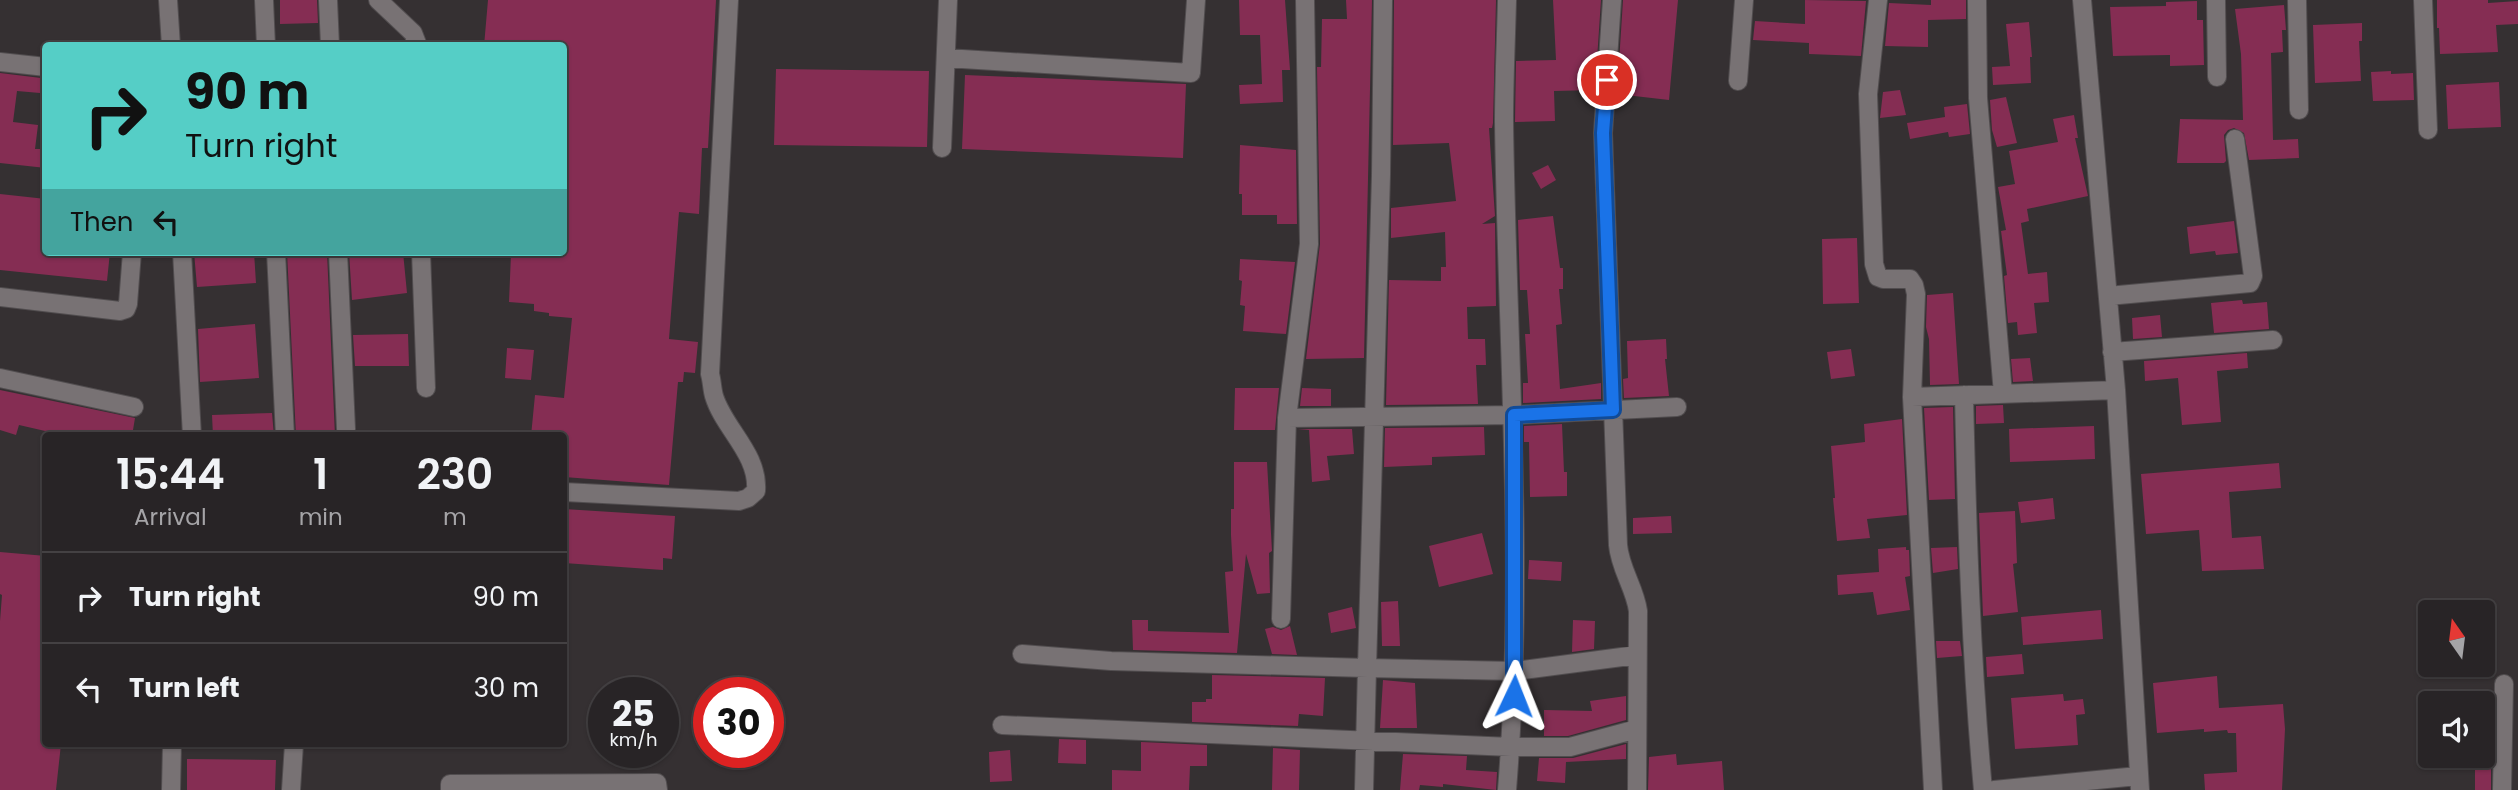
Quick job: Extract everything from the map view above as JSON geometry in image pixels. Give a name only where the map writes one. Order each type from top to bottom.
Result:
[{"type":"street","points":[[168,0],[171,42]]},
{"type":"street","points":[[264,0],[266,42]]},
{"type":"street","points":[[328,0],[330,42]]},
{"type":"street","points":[[377,0],[413,33],[416,42]]},
{"type":"street","points":[[567,492],[738,501],[748,498],[756,491],[754,466],[714,396],[710,374],[729,0]]},
{"type":"street","points":[[942,148],[948,0]]},
{"type":"street","points":[[946,58],[1191,73],[1196,0]]},
{"type":"street","points":[[1281,620],[1287,418],[1309,244],[1305,0]]},
{"type":"street","points":[[1364,790],[1381,175],[1383,0]]},
{"type":"street","points":[[1507,0],[1504,120],[1514,415],[1515,671],[1507,790]]},
{"type":"street","points":[[1612,0],[1603,133],[1619,556],[1637,600],[1637,790]]},
{"type":"street","points":[[1738,81],[1744,0]]},
{"type":"street","points":[[1878,0],[1869,87],[1875,272],[1878,277],[1884,279],[1910,279],[1916,294],[1912,397],[1933,790]]},
{"type":"street","points":[[1977,0],[1977,92],[2003,394]]},
{"type":"street","points":[[1994,790],[2139,783],[2116,390],[2082,0]]},
{"type":"street","points":[[2216,0],[2217,77]]},
{"type":"street","points":[[2297,0],[2299,110]]},
{"type":"street","points":[[2423,0],[2428,130]]},
{"type":"street","points":[[0,62],[42,67]]},
{"type":"street","points":[[2108,296],[2250,283],[2253,276],[2235,139]]},
{"type":"street","points":[[0,297],[120,311],[126,309],[128,304],[132,256]]},
{"type":"street","points":[[182,256],[192,432]]},
{"type":"street","points":[[276,256],[285,432]]},
{"type":"street","points":[[338,256],[346,429]]},
{"type":"street","points":[[421,256],[426,388]]},
{"type":"street","points":[[2112,352],[2273,340]]},
{"type":"street","points":[[0,378],[134,407]]},
{"type":"street","points":[[1912,397],[2116,390]]},
{"type":"street","points":[[1964,396],[1973,681],[1983,790]]},
{"type":"street","points":[[1287,418],[1514,415],[1677,407]]},
{"type":"street","points":[[1022,654],[1111,661],[1515,671],[1637,655]]},
{"type":"street","points":[[2502,790],[2504,684]]},
{"type":"street","points":[[1002,725],[1511,747],[1570,747],[1637,729]]},
{"type":"street","points":[[171,790],[172,747]]},
{"type":"street","points":[[291,790],[295,747]]},
{"type":"street","points":[[450,790],[450,784],[657,783],[657,790]]},
{"type":"building","points":[[280,0],[317,0],[318,23],[280,24]]},
{"type":"building","points":[[488,0],[716,0],[708,148],[702,148],[699,214],[679,212],[669,339],[698,342],[695,373],[684,372],[683,382],[678,382],[669,485],[567,477],[567,432],[531,432],[535,395],[564,398],[572,318],[549,316],[549,313],[534,311],[534,304],[509,302],[511,256],[567,256],[567,42],[484,42]]},
{"type":"building","points":[[1239,0],[1285,0],[1290,70],[1282,70],[1283,102],[1240,104],[1239,85],[1262,84],[1260,35],[1240,35]]},
{"type":"building","points":[[1346,0],[1372,0],[1364,358],[1306,359],[1320,244],[1317,67],[1321,67],[1322,19],[1347,19]]},
{"type":"building","points":[[1394,0],[1496,0],[1493,123],[1492,128],[1489,128],[1495,216],[1482,224],[1495,223],[1496,306],[1467,307],[1468,339],[1485,339],[1486,365],[1476,365],[1478,404],[1386,405],[1389,280],[1441,281],[1441,267],[1446,267],[1445,232],[1391,238],[1391,208],[1456,201],[1449,143],[1393,145]]},
{"type":"building","points":[[1553,0],[1601,0],[1595,90],[1554,91],[1555,121],[1515,122],[1516,61],[1556,60]]},
{"type":"building","points":[[1623,0],[1678,0],[1669,100],[1617,94]]},
{"type":"building","points":[[1805,0],[1866,1],[1861,56],[1809,54],[1809,43],[1753,40],[1755,21],[1805,24]]},
{"type":"building","points":[[1931,0],[1966,0],[1966,19],[1928,20],[1928,47],[1885,46],[1889,3],[1931,5]]},
{"type":"building","points":[[2437,0],[2488,0],[2488,3],[2518,1],[2518,24],[2496,25],[2498,52],[2440,54]]},
{"type":"building","points":[[2197,1],[2197,20],[2203,20],[2204,65],[2170,66],[2170,55],[2113,56],[2110,7],[2166,6],[2166,2]]},
{"type":"building","points":[[2284,5],[2286,30],[2282,30],[2283,52],[2271,53],[2273,140],[2298,139],[2299,158],[2249,160],[2244,133],[2234,128],[2224,135],[2224,163],[2177,163],[2180,119],[2243,120],[2241,54],[2235,9]]},
{"type":"building","points":[[2029,22],[2031,83],[1993,85],[1992,67],[2010,66],[2006,24]]},
{"type":"building","points":[[2362,23],[2362,41],[2359,41],[2361,81],[2315,83],[2313,25]]},
{"type":"building","points":[[776,69],[929,71],[927,147],[774,145]]},
{"type":"building","points":[[2391,71],[2391,74],[2413,73],[2414,100],[2373,101],[2371,72]]},
{"type":"building","points":[[0,73],[41,78],[40,93],[17,91],[13,122],[38,125],[35,149],[42,149],[42,168],[0,163]]},
{"type":"building","points":[[965,75],[1186,84],[1183,158],[962,149]]},
{"type":"building","points":[[2499,82],[2501,127],[2448,129],[2446,85]]},
{"type":"building","points":[[1900,90],[1906,115],[1880,118],[1883,92]]},
{"type":"building","points":[[2006,97],[2017,143],[1997,147],[1992,130],[1990,100]]},
{"type":"building","points":[[1967,104],[1970,134],[1949,137],[1948,132],[1910,139],[1907,123],[1945,117],[1944,107]]},
{"type":"building","points":[[2074,115],[2078,138],[2075,138],[2088,196],[2027,209],[2029,221],[2021,223],[2028,274],[2047,272],[2049,302],[2034,303],[2037,333],[2018,335],[2017,322],[2008,323],[2004,276],[2007,275],[2001,231],[2006,230],[1998,187],[2015,184],[2009,151],[2058,142],[2053,119]]},
{"type":"building","points":[[1240,145],[1296,150],[1297,224],[1277,224],[1277,215],[1242,215],[1242,194],[1239,194]]},
{"type":"building","points":[[1548,165],[1556,180],[1541,189],[1532,173]]},
{"type":"building","points":[[0,194],[42,199],[42,256],[110,256],[107,281],[0,270]]},
{"type":"building","points":[[1553,216],[1560,268],[1563,268],[1563,289],[1559,289],[1562,324],[1556,325],[1560,389],[1601,383],[1601,399],[1523,403],[1523,383],[1528,383],[1525,334],[1530,334],[1527,290],[1520,290],[1518,220]]},
{"type":"building","points":[[2234,221],[2238,253],[2216,255],[2215,251],[2190,254],[2187,227]]},
{"type":"building","points":[[1857,238],[1859,303],[1823,304],[1822,239]]},
{"type":"building","points":[[194,256],[254,256],[256,283],[197,287]]},
{"type":"building","points":[[287,256],[327,256],[335,432],[296,432]]},
{"type":"building","points":[[349,256],[403,256],[407,293],[352,300]]},
{"type":"building","points":[[1240,259],[1295,262],[1286,334],[1243,331],[1245,306],[1240,305]]},
{"type":"building","points":[[1953,293],[1959,384],[1930,385],[1927,295]]},
{"type":"building","points":[[2242,300],[2243,304],[2267,302],[2269,329],[2214,333],[2211,303]]},
{"type":"building","points":[[2160,315],[2162,337],[2133,339],[2132,318]]},
{"type":"building","points":[[255,324],[259,378],[200,382],[198,329]]},
{"type":"building","points":[[408,334],[409,366],[355,366],[353,335]]},
{"type":"building","points":[[1666,339],[1669,396],[1624,398],[1623,379],[1628,378],[1627,341]]},
{"type":"building","points":[[507,348],[534,350],[531,380],[505,378]]},
{"type":"building","points":[[1851,349],[1855,376],[1831,379],[1827,352]]},
{"type":"building","points":[[2247,353],[2248,368],[2217,371],[2221,422],[2182,425],[2178,378],[2145,381],[2144,361]]},
{"type":"building","points":[[2030,358],[2033,381],[2013,382],[2011,359]]},
{"type":"building","points":[[1235,388],[1279,388],[1275,430],[1234,430]]},
{"type":"building","points":[[1302,388],[1331,389],[1331,406],[1300,406]]},
{"type":"building","points":[[0,390],[135,418],[133,432],[50,432],[19,425],[16,435],[0,430]]},
{"type":"building","points":[[2003,405],[2004,423],[1976,424],[1976,406]]},
{"type":"building","points":[[1953,407],[1955,499],[1929,500],[1924,408]]},
{"type":"building","points":[[272,413],[274,432],[213,432],[212,415]]},
{"type":"building","points":[[1902,419],[1907,515],[1867,519],[1870,538],[1837,541],[1831,446],[1865,442],[1864,424]]},
{"type":"building","points":[[1562,424],[1567,496],[1530,497],[1529,442],[1524,442],[1524,426]]},
{"type":"building","points":[[2094,426],[2095,459],[2010,462],[2009,429]]},
{"type":"building","points":[[1484,427],[1485,455],[1432,457],[1432,465],[1384,467],[1385,428]]},
{"type":"building","points":[[1298,429],[1352,429],[1354,454],[1327,456],[1330,480],[1312,482],[1309,430]]},
{"type":"building","points":[[1234,462],[1267,462],[1272,551],[1269,553],[1270,593],[1257,594],[1246,554],[1237,653],[1133,650],[1132,620],[1148,620],[1148,631],[1229,633],[1225,572],[1233,571],[1231,509],[1234,509]]},
{"type":"building","points":[[2279,463],[2281,488],[2229,492],[2232,538],[2261,536],[2264,569],[2202,571],[2199,530],[2146,534],[2141,474]]},
{"type":"building","points":[[2053,498],[2055,519],[2021,523],[2018,502]]},
{"type":"building","points":[[567,509],[675,516],[672,559],[663,558],[663,570],[567,563]]},
{"type":"building","points":[[2015,511],[2017,563],[2013,564],[2018,612],[1983,616],[1979,513]]},
{"type":"building","points":[[1671,516],[1672,533],[1633,534],[1633,518]]},
{"type":"building","points":[[1482,533],[1493,574],[1439,587],[1429,546]]},
{"type":"building","points":[[1906,547],[1906,550],[1909,550],[1910,576],[1905,577],[1910,610],[1877,615],[1873,592],[1838,595],[1837,575],[1879,572],[1878,549]]},
{"type":"building","points":[[1957,547],[1958,569],[1933,573],[1931,548]]},
{"type":"building","points":[[0,552],[42,556],[42,747],[61,747],[56,790],[0,790]]},
{"type":"building","points":[[1529,560],[1562,562],[1561,581],[1528,579]]},
{"type":"building","points":[[1398,601],[1400,646],[1382,646],[1381,602]]},
{"type":"building","points":[[1352,607],[1356,628],[1331,633],[1328,613]]},
{"type":"building","points":[[2101,610],[2103,639],[2023,645],[2021,617]]},
{"type":"building","points":[[1573,620],[1595,621],[1594,649],[1572,652]]},
{"type":"building","points":[[1290,626],[1297,655],[1272,654],[1265,629],[1273,627],[1281,630]]},
{"type":"building","points":[[1936,641],[1960,641],[1962,656],[1937,658]]},
{"type":"building","points":[[2022,654],[2024,674],[1987,677],[1986,657]]},
{"type":"building","points":[[1212,675],[1325,678],[1323,716],[1299,714],[1298,726],[1192,722],[1192,702],[1212,699]]},
{"type":"building","points":[[2217,676],[2219,708],[2283,704],[2285,729],[2282,790],[2205,790],[2204,774],[2237,772],[2236,733],[2228,733],[2227,730],[2204,732],[2204,729],[2157,733],[2153,683]]},
{"type":"building","points":[[1383,680],[1415,683],[1417,728],[1380,728]]},
{"type":"building","points":[[2063,694],[2064,701],[2083,699],[2085,714],[2076,715],[2078,745],[2015,749],[2011,698]]},
{"type":"building","points":[[1626,696],[1626,720],[1568,736],[1544,736],[1544,710],[1592,711],[1590,701]]},
{"type":"building","points":[[1059,739],[1086,740],[1086,764],[1058,763]]},
{"type":"building","points":[[1141,742],[1207,745],[1207,766],[1190,766],[1189,790],[1112,790],[1112,770],[1141,771]]},
{"type":"building","points":[[1626,744],[1626,759],[1566,762],[1565,783],[1537,781],[1539,758],[1573,758]]},
{"type":"building","points":[[1273,748],[1300,750],[1299,790],[1272,790]]},
{"type":"building","points":[[1010,750],[1012,781],[990,782],[989,752]]},
{"type":"building","points":[[1403,754],[1467,756],[1466,770],[1497,772],[1496,790],[1443,784],[1443,787],[1420,785],[1419,790],[1400,790]]},
{"type":"building","points":[[1676,754],[1677,765],[1722,761],[1724,790],[1648,790],[1649,757]]},
{"type":"building","points":[[187,759],[276,760],[275,790],[187,790]]},
{"type":"building","points":[[2475,768],[2491,768],[2491,790],[2475,790]]},
{"type":"route","points":[[1514,696],[1514,415],[1613,410],[1603,133],[1607,80]]}]
